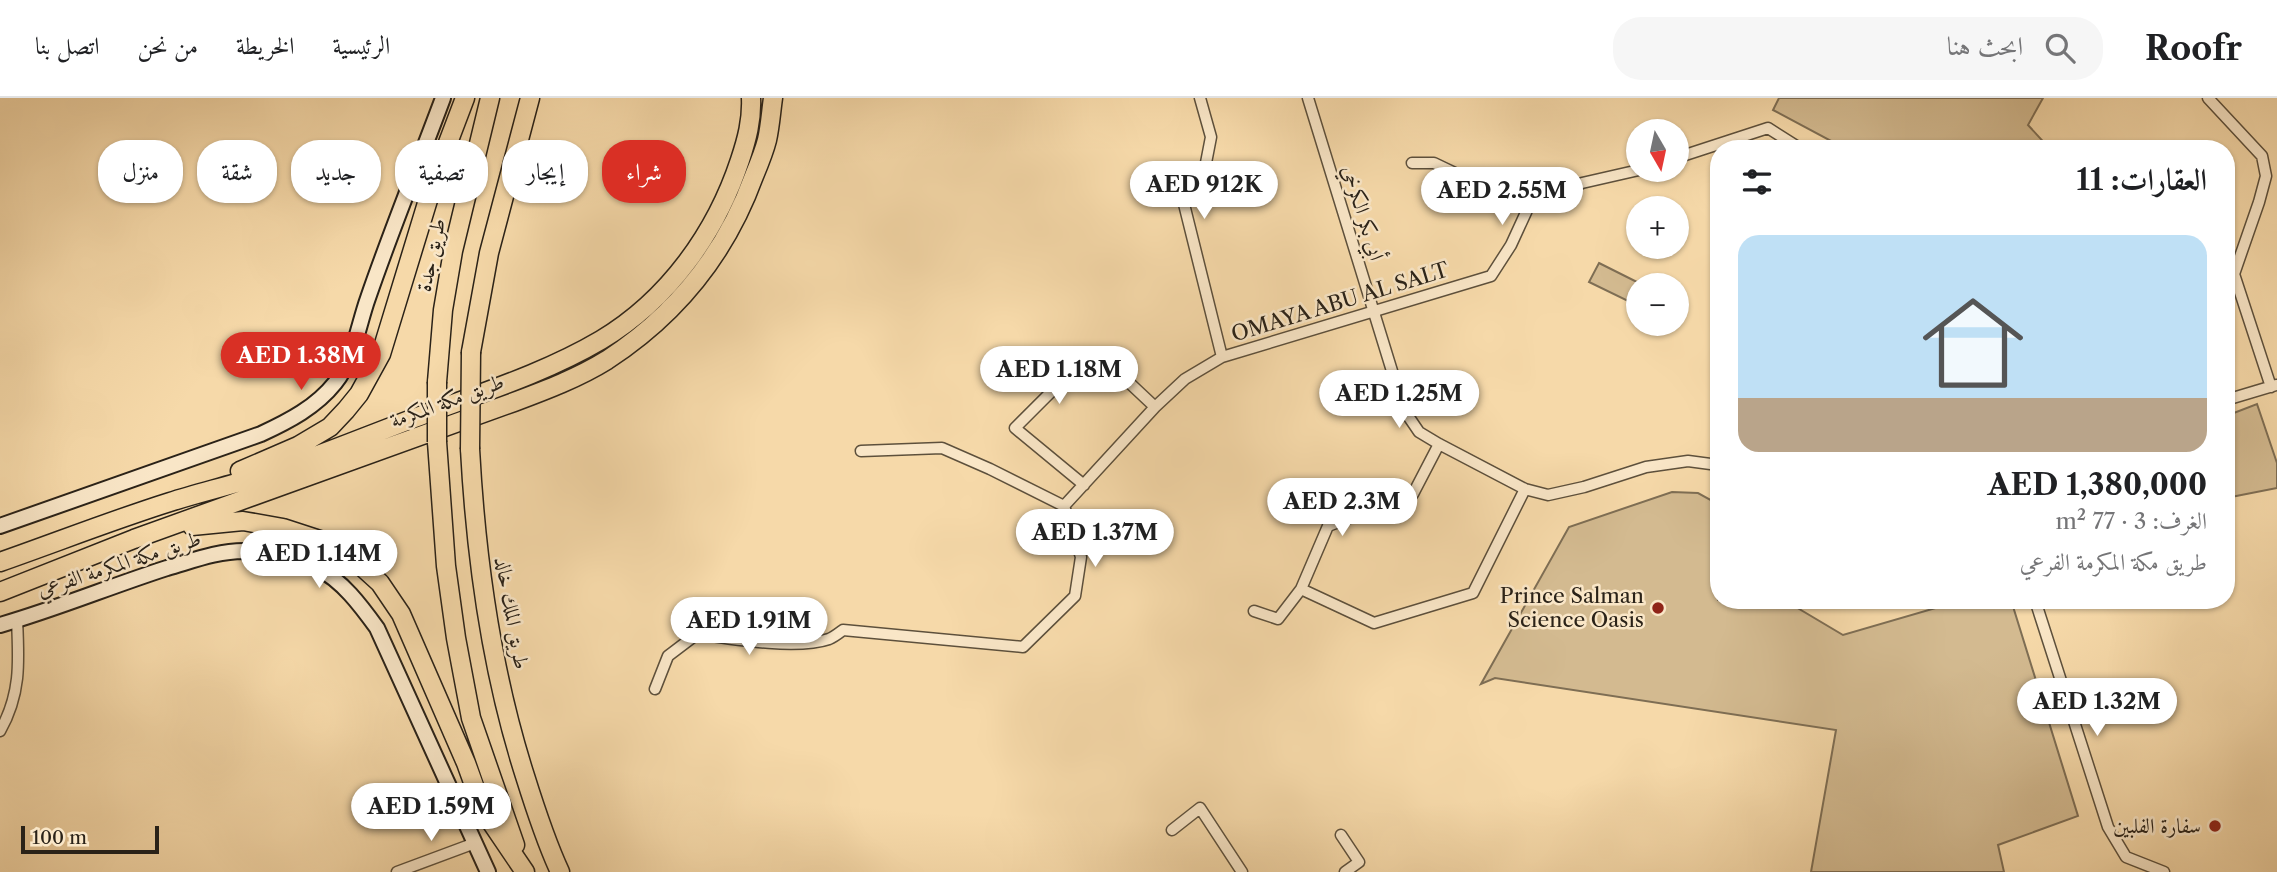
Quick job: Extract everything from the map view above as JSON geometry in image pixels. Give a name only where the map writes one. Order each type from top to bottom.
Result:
[{"type":"highway","points":[[170,502],[298,446],[330,426],[359,394],[381,354],[435,177],[465,98]]},
{"type":"highway","name":"طريق جدة","points":[[490,98],[453,251],[443,310],[437,382],[437,442],[446,566],[471,718],[525,872]]},
{"type":"highway","name":"طريق مكة المكرمة","points":[[0,562],[170,502],[257,477],[558,363],[602,340],[664,290],[712,225],[730,190],[745,146],[752,120],[751,98]]},
{"type":"highway","name":"طريق مكة المكرمة","points":[[0,592],[134,539],[514,402],[562,383],[606,360],[651,328],[686,292],[721,248],[747,196],[767,142],[773,98]]},
{"type":"highway","name":"طريق الملك خالد","points":[[529,99],[489,253],[471,352],[470,449],[476,534],[492,646],[512,734],[531,797],[560,872]]},
{"type":"highway","points":[[134,539],[202,524],[243,521],[283,528],[329,543],[358,563],[380,583],[401,614],[466,763],[483,810],[525,872]]},
{"type":"street","points":[[0,526],[261,434],[291,420],[321,398],[336,382],[346,364],[367,300],[443,98]]},
{"type":"street","points":[[1200,98],[1211,137],[1205,168],[1182,195],[1222,357]]},
{"type":"street","name":"أبي بكر الكرخي","points":[[1308,98],[1404,410],[1419,432],[1525,489],[1548,495],[1584,487],[1646,467],[1688,461],[1710,464]]},
{"type":"street","points":[[2208,98],[2262,156],[2266,176],[2235,271]]},
{"type":"street","points":[[1731,140],[1768,128],[1787,140]]},
{"type":"street","points":[[1689,154],[1710,147]]},
{"type":"street","points":[[1412,163],[1434,163],[1528,208],[1582,183],[1626,173]]},
{"type":"street","name":"OMAYA ABU AL SALT","points":[[1064,506],[1155,407],[1185,379],[1222,357],[1491,276],[1511,245],[1528,208]]},
{"type":"street","points":[[2235,277],[2274,386],[2235,397]]},
{"type":"street","points":[[1084,485],[1015,428],[1067,376],[1121,375],[1155,407]]},
{"type":"street","points":[[1254,611],[1278,619],[1301,589],[1328,527],[1413,494],[1439,444]]},
{"type":"street","points":[[655,689],[668,656],[697,634],[756,642],[800,643],[829,639],[843,630],[1023,647],[1075,596],[1081,557],[1064,506],[942,448],[861,451]]},
{"type":"street","points":[[1301,589],[1374,622],[1473,593],[1525,489]]},
{"type":"street","name":"طريق مكة المكرمة الفرعي","points":[[0,625],[212,554],[242,551],[270,553],[317,568],[339,583],[377,628],[488,872]]},
{"type":"street","points":[[2038,609],[2108,827],[2126,857],[2164,872]]},
{"type":"street","points":[[0,731],[10,713],[18,684],[20,666],[17,620]]},
{"type":"street","points":[[1172,830],[1200,808],[1242,872]]},
{"type":"street","points":[[1341,835],[1359,862],[1345,872]]},
{"type":"street","points":[[397,872],[475,843]]},
{"type":"shaded area","points":[[1779,98],[2043,98],[2028,125],[2042,140],[1829,140],[1773,110]]},
{"type":"shaded area","points":[[1599,263],[1626,276],[1626,300],[1589,282]]},
{"type":"shaded area","points":[[2257,404],[2277,463],[2277,488],[2235,496],[2235,413]]},
{"type":"shaded area","points":[[1672,492],[1698,493],[1710,500],[1710,609],[1799,609],[1843,635],[1932,609],[2014,609],[2078,816],[1998,845],[2004,872],[1811,872],[1836,730],[1495,678],[1481,684],[1569,527]]},
{"type":"place","name":"Prince Salman Science Oasis","points":[[1658,608]]},
{"type":"place","name":"سفارة الفلبين","points":[[2215,826]]}]
